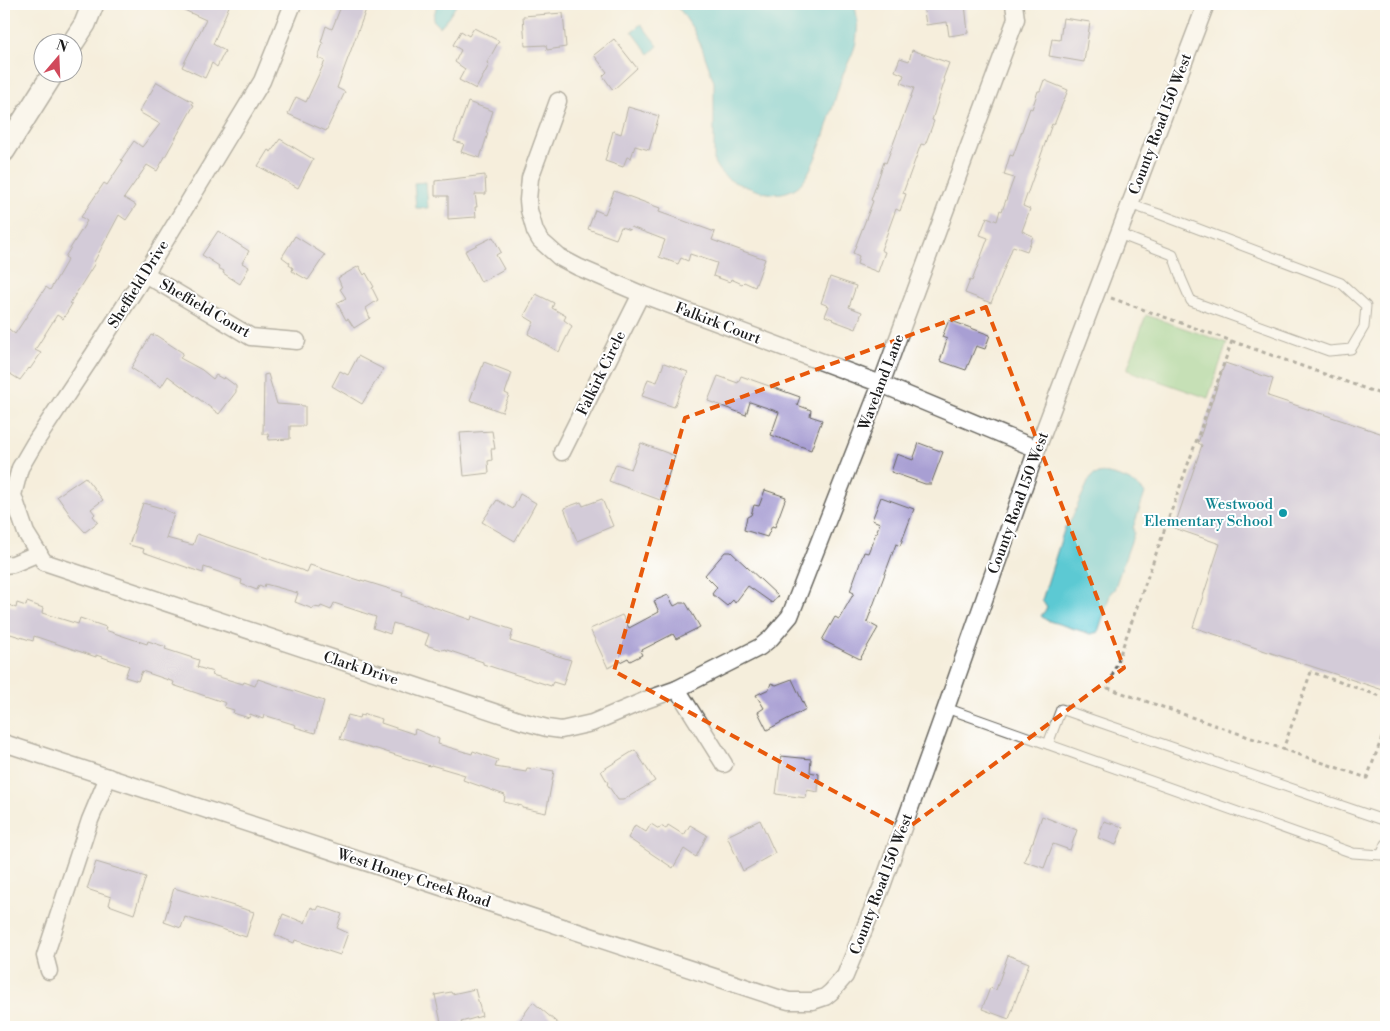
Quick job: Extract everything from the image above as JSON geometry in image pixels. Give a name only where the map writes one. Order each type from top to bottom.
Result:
[{"type":"street","points":[[80,32],[93,4]]},
{"type":"street","name":"Sheffield Drive","points":[[41,558],[8,498],[20,468],[145,274],[262,81],[293,4]]},
{"type":"street","name":"County Road 150 West","points":[[824,997],[832,992],[845,976],[882,886],[1037,449],[1206,4]]},
{"type":"street","name":"Waveland Lane","points":[[677,689],[760,647],[771,638],[790,616],[881,384],[1015,12]]},
{"type":"street","points":[[4,151],[48,82]]},
{"type":"street","name":"Falkirk Court","points":[[558,101],[530,178],[528,200],[535,230],[540,240],[559,256],[578,267],[641,294],[881,384],[1037,449]]},
{"type":"street","name":"Sheffield Court","points":[[145,274],[251,337],[297,341]]},
{"type":"street","name":"Falkirk Circle","points":[[562,452],[641,294]]},
{"type":"street","points":[[4,564],[41,558]]},
{"type":"street","name":"Clark Drive","points":[[41,558],[521,721],[547,728],[561,730],[592,723],[677,689]]},
{"type":"street","points":[[677,689],[724,764]]},
{"type":"street","name":"West Honey Creek Road","points":[[4,743],[778,998],[802,1002],[824,997]]},
{"type":"street","points":[[49,971],[45,956],[90,820],[108,777]]},
{"type":"lane","points":[[1119,234],[1174,255],[1191,301],[1329,351],[1351,349],[1364,327],[1366,306],[1341,283],[1129,204]]},
{"type":"lane","points":[[946,708],[1354,853],[1381,855],[1386,844]]},
{"type":"lane","points":[[1048,744],[1061,709],[1386,821]]},
{"type":"path","points":[[1096,293],[1386,396]]},
{"type":"path","points":[[1232,341],[1108,688],[1367,778],[1386,727]]},
{"type":"path","points":[[1283,749],[1311,672],[1386,698]]},
{"type":"highlighted area","points":[[986,307],[1124,668],[905,830],[614,671],[685,418]]},
{"type":"green space","points":[[1146,315],[1227,343],[1208,398],[1127,370]]},
{"type":"water","points":[[437,4],[457,4],[440,27],[433,20]]},
{"type":"water","points":[[672,4],[854,4],[857,23],[855,46],[842,77],[818,153],[804,179],[797,187],[786,192],[774,194],[762,192],[733,182],[717,168],[714,162],[714,82],[693,29],[681,11]]},
{"type":"water","points":[[641,24],[658,46],[649,54],[632,31]]},
{"type":"water","points":[[426,182],[428,208],[416,208],[414,183]]},
{"type":"water","points":[[1104,473],[1126,479],[1145,493],[1133,528],[1134,533],[1098,632],[1091,634],[1046,620],[1041,616],[1047,608],[1042,600],[1065,527],[1070,522],[1089,480],[1093,475]]},
{"type":"building","points":[[171,4],[230,4],[213,44],[225,51],[217,67],[212,63],[205,78],[182,67],[206,20]]},
{"type":"building","points":[[342,4],[368,4],[337,88],[345,92],[326,131],[288,114],[296,97],[306,102],[325,61],[318,58],[326,26],[332,29]]},
{"type":"building","points":[[923,4],[965,4],[968,33],[949,36],[947,22],[926,25]]},
{"type":"building","points":[[563,13],[566,47],[547,50],[546,45],[525,46],[523,16]]},
{"type":"building","points":[[1063,18],[1090,22],[1084,62],[1049,56],[1052,39],[1060,40]]},
{"type":"building","points":[[474,28],[499,41],[476,89],[459,80],[465,69],[455,62],[461,50],[453,45],[461,31],[469,36]]},
{"type":"building","points":[[614,39],[637,68],[613,90],[603,76],[607,72],[594,55]]},
{"type":"building","points":[[912,50],[949,63],[932,120],[934,121],[925,145],[921,144],[903,193],[906,194],[900,211],[896,209],[881,250],[885,252],[878,272],[857,264],[859,256],[853,253],[873,201],[871,200],[884,162],[886,163],[914,88],[901,83],[904,75],[895,71],[900,58],[909,61]]},
{"type":"building","points":[[1044,80],[1068,90],[1054,125],[1052,124],[1023,206],[1030,209],[1022,231],[1033,236],[1027,251],[1013,246],[991,303],[965,293],[970,280],[972,281],[988,238],[980,235],[987,217],[997,221],[1000,210],[1002,211],[1014,178],[1004,175],[1010,155],[1013,156],[1030,108],[1032,109]]},
{"type":"building","points":[[157,82],[193,102],[192,104],[194,105],[157,171],[147,165],[124,198],[136,205],[126,220],[119,215],[95,263],[70,303],[72,304],[63,319],[57,315],[35,350],[41,353],[20,380],[4,370],[4,325],[15,334],[46,287],[50,290],[68,259],[65,257],[87,221],[81,217],[104,183],[107,185],[134,141],[142,147],[160,124],[139,112]]},
{"type":"building","points":[[468,102],[493,111],[480,158],[461,152],[464,144],[454,141]]},
{"type":"building","points":[[628,107],[659,116],[649,150],[635,146],[631,158],[627,157],[623,167],[605,161],[613,131],[621,134]]},
{"type":"building","points":[[280,139],[313,159],[298,188],[258,166],[268,150],[271,152]]},
{"type":"building","points":[[485,175],[486,194],[475,194],[476,217],[448,219],[448,196],[435,196],[435,181]]},
{"type":"building","points":[[614,191],[660,208],[659,212],[715,232],[712,240],[765,259],[755,287],[744,282],[742,284],[731,279],[730,282],[713,276],[717,263],[690,254],[688,261],[681,258],[678,264],[659,257],[665,240],[631,227],[630,230],[621,227],[616,239],[588,229],[595,210],[605,214]]},
{"type":"building","points":[[218,231],[249,251],[242,263],[249,267],[240,284],[223,273],[224,271],[218,268],[219,266],[202,255]]},
{"type":"building","points":[[295,236],[325,255],[308,280],[292,271],[293,268],[289,265],[290,263],[282,257]]},
{"type":"building","points":[[493,237],[501,252],[496,255],[504,269],[481,282],[465,251]]},
{"type":"building","points":[[359,266],[364,275],[366,273],[374,287],[372,288],[378,300],[366,308],[370,318],[354,328],[348,319],[346,320],[337,303],[346,298],[340,289],[342,288],[338,278]]},
{"type":"building","points":[[830,277],[856,286],[849,307],[862,312],[856,329],[825,316],[829,306],[821,303]]},
{"type":"building","points":[[536,294],[554,303],[552,308],[566,316],[564,320],[572,326],[559,352],[528,334],[534,322],[524,316]]},
{"type":"building","points":[[949,320],[990,335],[985,349],[976,346],[966,370],[940,361],[947,339],[942,337]]},
{"type":"building","points":[[154,334],[183,353],[180,358],[202,370],[213,379],[216,375],[223,379],[224,377],[236,386],[236,392],[219,414],[168,376],[161,387],[131,368],[151,335],[153,336]]},
{"type":"building","points":[[358,356],[383,369],[362,404],[332,386],[340,371],[348,375]]},
{"type":"building","points":[[484,362],[512,373],[505,393],[509,395],[502,412],[470,400]]},
{"type":"building","points":[[664,363],[688,372],[674,407],[642,396],[648,379],[657,382]]},
{"type":"building","name":"Westwood Elementary School","points":[[1225,363],[1273,379],[1268,396],[1386,435],[1386,691],[1193,627],[1220,544],[1174,528],[1202,445],[1198,443]]},
{"type":"building","points":[[268,374],[277,404],[305,406],[305,426],[290,426],[290,439],[269,440],[268,434],[263,434],[264,375]]},
{"type":"building","points":[[718,376],[738,383],[741,376],[800,397],[797,405],[811,410],[810,416],[822,420],[811,450],[771,435],[779,412],[750,402],[746,415],[708,401]]},
{"type":"building","points":[[492,431],[495,449],[491,449],[492,460],[488,461],[489,473],[464,476],[460,433]]},
{"type":"building","points":[[641,443],[675,456],[660,500],[609,481],[616,464],[631,469]]},
{"type":"building","points":[[919,443],[943,452],[931,484],[925,484],[891,472],[897,454],[913,460]]},
{"type":"building","points":[[85,477],[103,500],[91,509],[95,514],[93,516],[98,522],[85,532],[57,496]]},
{"type":"building","points":[[765,490],[786,497],[775,527],[772,526],[767,537],[744,530],[747,517],[751,515],[754,505],[759,506]]},
{"type":"building","points":[[520,494],[536,503],[515,541],[482,522],[497,500],[513,509]]},
{"type":"building","points":[[881,497],[914,509],[900,546],[896,544],[867,622],[878,628],[860,659],[822,640],[835,617],[839,619],[854,593],[850,591],[864,552],[868,553],[880,523],[872,520]]},
{"type":"building","points":[[602,499],[613,526],[577,541],[564,508],[581,502],[583,506]]},
{"type":"building","points":[[143,503],[165,509],[174,514],[166,538],[193,545],[197,534],[307,572],[310,565],[403,593],[402,596],[471,620],[472,616],[513,630],[510,641],[571,660],[563,685],[553,682],[551,686],[444,649],[425,645],[429,634],[393,623],[390,634],[373,628],[376,617],[334,603],[331,610],[321,606],[320,608],[314,607],[313,609],[295,602],[298,593],[265,584],[264,587],[259,585],[257,590],[241,584],[242,580],[204,567],[203,573],[143,552],[144,549],[129,545]]},
{"type":"building","points":[[725,552],[731,552],[778,596],[772,603],[748,586],[735,603],[733,600],[727,606],[712,594],[717,587],[705,575]]},
{"type":"building","points":[[668,595],[674,606],[686,603],[700,627],[676,639],[673,634],[640,651],[642,655],[630,661],[628,658],[608,668],[590,629],[622,615],[629,628],[659,612],[654,601]]},
{"type":"building","points":[[27,602],[43,608],[42,613],[78,624],[80,618],[106,627],[105,630],[147,644],[148,641],[166,647],[165,649],[199,660],[197,667],[213,672],[212,675],[255,686],[258,679],[324,701],[315,733],[264,715],[263,719],[250,714],[249,718],[233,713],[234,710],[224,707],[226,703],[173,685],[174,682],[142,671],[138,681],[125,677],[129,666],[96,655],[96,657],[34,636],[33,641],[4,632],[4,620],[9,605],[16,608],[17,603],[26,606]]},
{"type":"building","points":[[792,679],[806,709],[767,730],[758,712],[764,708],[756,695],[769,689],[771,683],[776,685]]},
{"type":"building","points":[[365,714],[382,719],[381,723],[414,734],[415,729],[439,739],[438,744],[472,754],[473,751],[498,760],[495,767],[526,772],[527,768],[554,771],[546,813],[504,802],[505,795],[463,780],[465,775],[340,739],[348,715],[359,718],[360,715],[364,716]]},
{"type":"building","points":[[635,750],[655,781],[623,800],[618,800],[601,771]]},
{"type":"building","points":[[781,756],[811,759],[810,772],[819,774],[818,792],[807,790],[806,798],[776,794]]},
{"type":"building","points":[[1042,816],[1077,830],[1070,850],[1053,844],[1044,868],[1024,861]]},
{"type":"building","points":[[760,820],[775,853],[743,871],[727,836]]},
{"type":"building","points":[[1104,821],[1123,827],[1116,845],[1098,838]]},
{"type":"building","points":[[651,824],[659,829],[661,826],[666,829],[668,825],[684,835],[690,825],[707,835],[696,857],[684,849],[673,868],[628,838],[635,825],[646,832]]},
{"type":"building","points":[[96,862],[146,877],[134,914],[109,905],[111,897],[87,889]]},
{"type":"building","points":[[174,888],[254,912],[246,937],[185,917],[181,928],[164,922]]},
{"type":"building","points":[[319,906],[342,914],[337,928],[348,933],[340,955],[295,940],[294,943],[275,935],[283,914],[305,923],[311,907],[317,910]]},
{"type":"building","points":[[1008,955],[1029,963],[1009,1019],[982,1009],[990,988],[996,990]]},
{"type":"building","points":[[475,989],[482,1016],[461,1022],[463,1027],[442,1027],[435,995],[451,992],[452,994]]},
{"type":"building","points":[[533,1002],[562,1027],[515,1027]]},
{"type":"place","name":"Westwood Elementary School","points":[[1283,513]]}]
